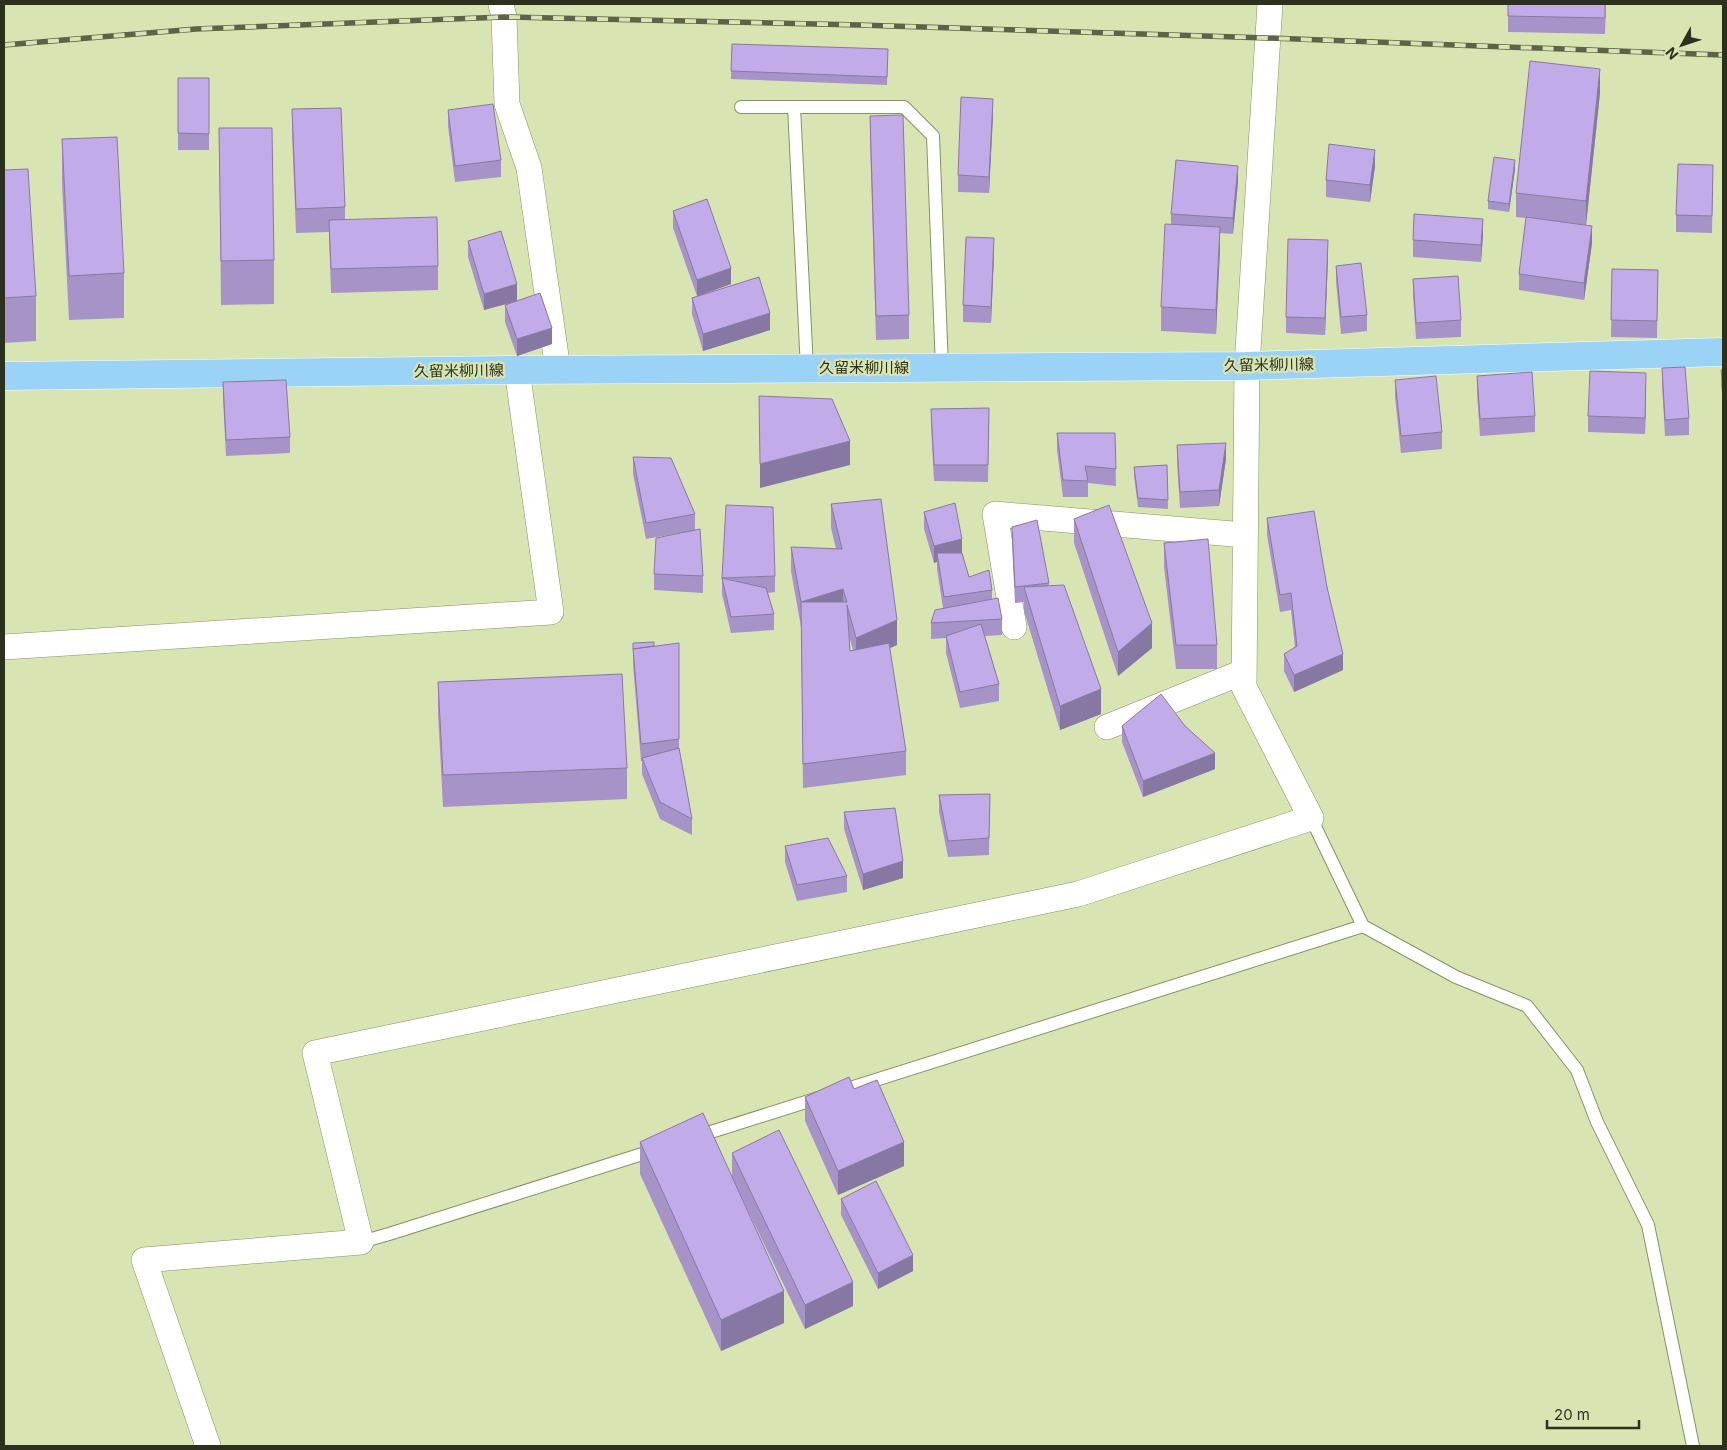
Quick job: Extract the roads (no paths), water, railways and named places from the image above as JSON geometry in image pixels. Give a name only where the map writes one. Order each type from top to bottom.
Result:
[{"type":"main road","name":"久留米柳川線","points":[[4,376],[517,370],[1247,366],[1723,352]]},
{"type":"street","points":[[501,4],[504,16],[507,104],[529,168],[558,370]]},
{"type":"street","points":[[208,1446],[144,1260],[361,1242],[315,1053],[1078,894],[1311,818],[1244,688],[1243,672],[1247,366],[1270,4]]},
{"type":"street","points":[[4,647],[552,612],[517,370]]},
{"type":"street","points":[[1014,627],[995,514],[1245,535]]},
{"type":"street","points":[[1107,727],[1243,672]]},
{"type":"lane","points":[[740,107],[904,106],[933,136],[942,368]]},
{"type":"lane","points":[[794,107],[807,369]]},
{"type":"lane","points":[[1311,818],[1363,926],[1456,977],[1527,1006],[1577,1070],[1597,1122],[1648,1225],[1693,1446]]},
{"type":"lane","points":[[682,1142],[1363,926]]},
{"type":"lane","points":[[361,1242],[663,1148]]},
{"type":"railway","points":[[4,45],[196,29],[504,17],[859,25],[1723,55]]}]
